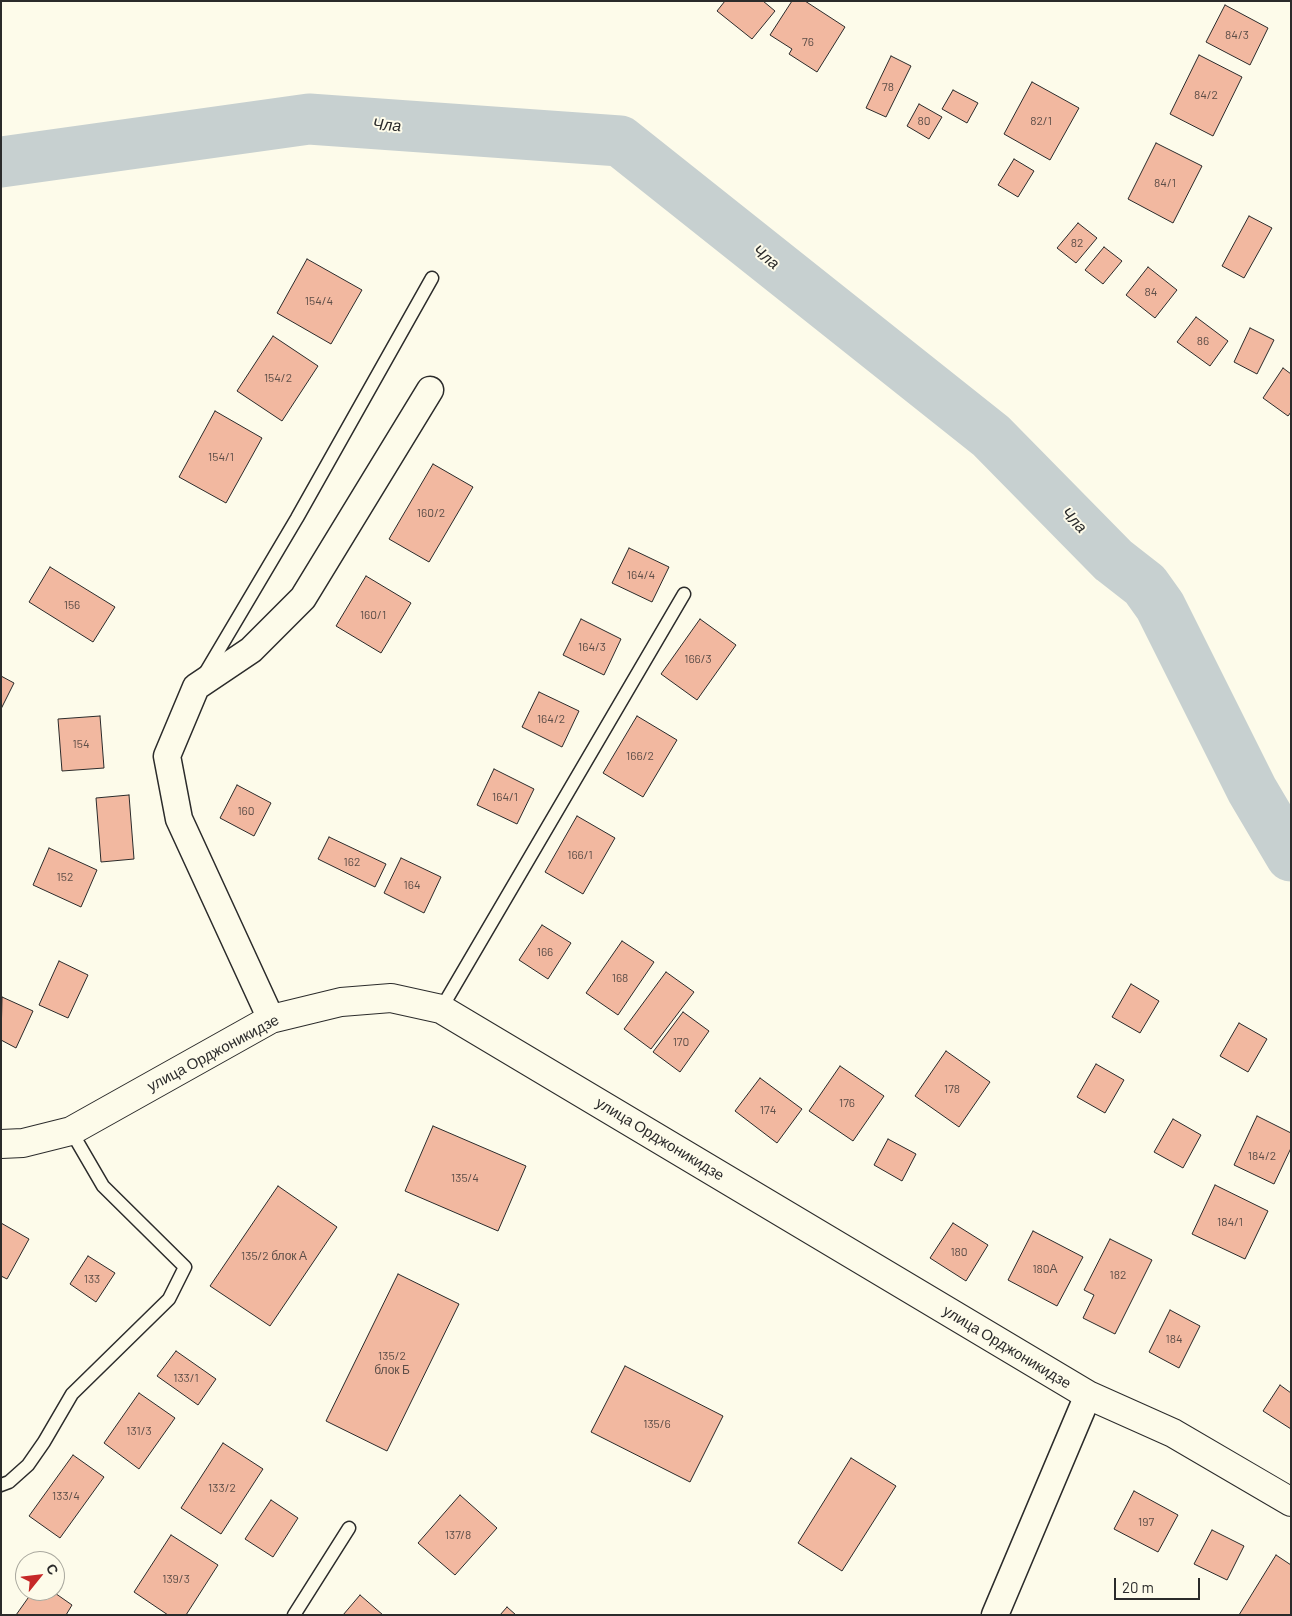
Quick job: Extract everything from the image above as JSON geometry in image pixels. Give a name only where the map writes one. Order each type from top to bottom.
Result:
[{"type":"street","points":[[271,1019],[179,819],[166,756],[196,688],[251,650],[303,598],[430,390]]},
{"type":"street","name":"улица Орджоникидзе","points":[[1,1144],[23,1143],[71,1131],[271,1019],[341,1002],[391,998],[441,1009],[1088,1395],[1173,1433],[1291,1502]]},
{"type":"street","points":[[995,1615],[1088,1395]]},
{"type":"lane","points":[[196,688],[297,518],[432,278]]},
{"type":"lane","points":[[441,1009],[684,594]]},
{"type":"lane","points":[[1,1485],[9,1482],[28,1465],[72,1394],[169,1298],[185,1267],[103,1186],[71,1131]]},
{"type":"lane","points":[[294,1615],[349,1528]]},
{"type":"building","points":[[725,1],[763,1],[775,11],[752,39],[717,11]]},
{"type":"building","points":[[792,1],[805,1],[845,27],[817,72],[789,54],[792,49],[770,35]]},
{"type":"building","points":[[1225,5],[1268,28],[1250,65],[1206,42]]},
{"type":"building","points":[[1199,55],[1242,77],[1213,136],[1170,114]]},
{"type":"building","points":[[891,56],[911,66],[886,117],[866,108]]},
{"type":"building","points":[[1032,82],[1079,108],[1050,160],[1004,134]]},
{"type":"building","points":[[953,90],[978,103],[967,123],[942,109]]},
{"type":"building","points":[[919,104],[942,117],[929,139],[907,126]]},
{"type":"building","points":[[1156,143],[1202,166],[1173,223],[1128,199]]},
{"type":"building","points":[[1014,159],[1034,171],[1018,197],[998,185]]},
{"type":"building","points":[[1249,216],[1272,228],[1244,278],[1222,266]]},
{"type":"building","points":[[1078,223],[1097,238],[1076,263],[1057,248]]},
{"type":"building","points":[[1104,247],[1122,261],[1103,284],[1085,270]]},
{"type":"building","points":[[307,259],[362,290],[331,344],[277,313]]},
{"type":"building","points":[[1148,267],[1177,290],[1155,318],[1126,295]]},
{"type":"building","points":[[1196,317],[1228,341],[1210,366],[1177,342]]},
{"type":"building","points":[[1250,328],[1274,340],[1257,374],[1234,362]]},
{"type":"building","points":[[273,336],[318,366],[282,421],[237,391]]},
{"type":"building","points":[[1283,368],[1291,374],[1291,412],[1288,416],[1263,398]]},
{"type":"building","points":[[215,411],[262,438],[226,503],[179,477]]},
{"type":"building","points":[[433,464],[473,487],[429,562],[389,539]]},
{"type":"building","points":[[629,548],[669,567],[652,602],[612,583]]},
{"type":"building","points":[[50,567],[115,607],[93,642],[29,602]]},
{"type":"building","points":[[366,576],[411,603],[381,653],[336,626]]},
{"type":"building","points":[[581,619],[621,639],[604,675],[563,655]]},
{"type":"building","points":[[700,619],[736,645],[697,700],[661,674]]},
{"type":"building","points":[[1,676],[14,683],[1,709]]},
{"type":"building","points":[[539,692],[579,711],[562,747],[522,727]]},
{"type":"building","points":[[100,716],[104,768],[62,771],[58,719]]},
{"type":"building","points":[[637,716],[677,740],[643,797],[603,773]]},
{"type":"building","points":[[494,769],[534,789],[517,824],[477,805]]},
{"type":"building","points":[[237,785],[271,803],[254,836],[220,818]]},
{"type":"building","points":[[129,795],[134,859],[101,862],[96,798]]},
{"type":"building","points":[[577,816],[615,838],[583,894],[545,872]]},
{"type":"building","points":[[329,837],[386,864],[375,887],[318,859]]},
{"type":"building","points":[[49,848],[97,870],[81,907],[33,885]]},
{"type":"building","points":[[401,858],[441,877],[424,913],[384,893]]},
{"type":"building","points":[[542,925],[571,943],[548,979],[519,960]]},
{"type":"building","points":[[622,941],[654,962],[618,1015],[586,993]]},
{"type":"building","points":[[59,961],[88,975],[68,1018],[39,1005]]},
{"type":"building","points":[[666,972],[694,992],[651,1049],[624,1029]]},
{"type":"building","points":[[1131,984],[1159,1001],[1140,1033],[1112,1017]]},
{"type":"building","points":[[2,997],[33,1011],[16,1048],[1,1040]]},
{"type":"building","points":[[683,1012],[709,1031],[680,1072],[653,1052]]},
{"type":"building","points":[[1239,1023],[1267,1039],[1248,1072],[1220,1056]]},
{"type":"building","points":[[946,1051],[990,1082],[959,1127],[915,1096]]},
{"type":"building","points":[[1096,1064],[1124,1080],[1105,1113],[1077,1097]]},
{"type":"building","points":[[840,1066],[884,1096],[853,1141],[809,1111]]},
{"type":"building","points":[[760,1078],[802,1109],[777,1143],[735,1111]]},
{"type":"building","points":[[1257,1116],[1291,1133],[1291,1148],[1274,1184],[1234,1165]]},
{"type":"building","points":[[1173,1119],[1201,1135],[1183,1168],[1154,1152]]},
{"type":"building","points":[[433,1126],[526,1166],[498,1231],[405,1191]]},
{"type":"building","points":[[888,1139],[916,1154],[902,1181],[874,1165]]},
{"type":"building","points":[[1215,1185],[1268,1211],[1245,1259],[1192,1234]]},
{"type":"building","points":[[278,1186],[337,1227],[270,1326],[210,1286]]},
{"type":"building","points":[[1,1223],[29,1239],[7,1279],[1,1276]]},
{"type":"building","points":[[953,1223],[988,1245],[966,1281],[930,1258]]},
{"type":"building","points":[[1033,1231],[1083,1257],[1057,1306],[1008,1280]]},
{"type":"building","points":[[1110,1239],[1152,1260],[1115,1334],[1083,1318],[1094,1295],[1084,1290]]},
{"type":"building","points":[[88,1256],[115,1273],[96,1302],[70,1284]]},
{"type":"building","points":[[398,1274],[459,1304],[387,1451],[326,1421]]},
{"type":"building","points":[[1170,1310],[1200,1326],[1179,1368],[1149,1352]]},
{"type":"building","points":[[176,1351],[216,1379],[198,1405],[157,1376]]},
{"type":"building","points":[[625,1366],[723,1416],[690,1482],[591,1432]]},
{"type":"building","points":[[1280,1385],[1291,1393],[1291,1429],[1263,1411]]},
{"type":"building","points":[[139,1393],[175,1418],[139,1469],[104,1443]]},
{"type":"building","points":[[223,1443],[263,1469],[221,1534],[181,1508]]},
{"type":"building","points":[[73,1455],[104,1477],[60,1538],[29,1516]]},
{"type":"building","points":[[851,1458],[896,1486],[842,1571],[798,1543]]},
{"type":"building","points":[[1134,1491],[1178,1515],[1158,1552],[1114,1529]]},
{"type":"building","points":[[460,1495],[497,1528],[455,1575],[418,1543]]},
{"type":"building","points":[[271,1500],[298,1518],[273,1557],[245,1539]]},
{"type":"building","points":[[1212,1530],[1244,1546],[1227,1580],[1194,1564]]},
{"type":"building","points":[[171,1535],[218,1565],[186,1615],[168,1615],[134,1592]]},
{"type":"building","points":[[1276,1555],[1291,1565],[1291,1615],[1239,1615]]},
{"type":"building","points":[[360,1595],[383,1615],[343,1615]]},
{"type":"building","points":[[65,1600],[72,1605],[66,1615],[16,1615],[26,1601]]},
{"type":"building","points":[[507,1607],[516,1615],[500,1615]]},
{"type":"waterway","name":"Чла","points":[[1,162],[309,119],[620,141],[991,436],[1113,560],[1145,585],[1160,606],[1252,790],[1291,856]]}]
